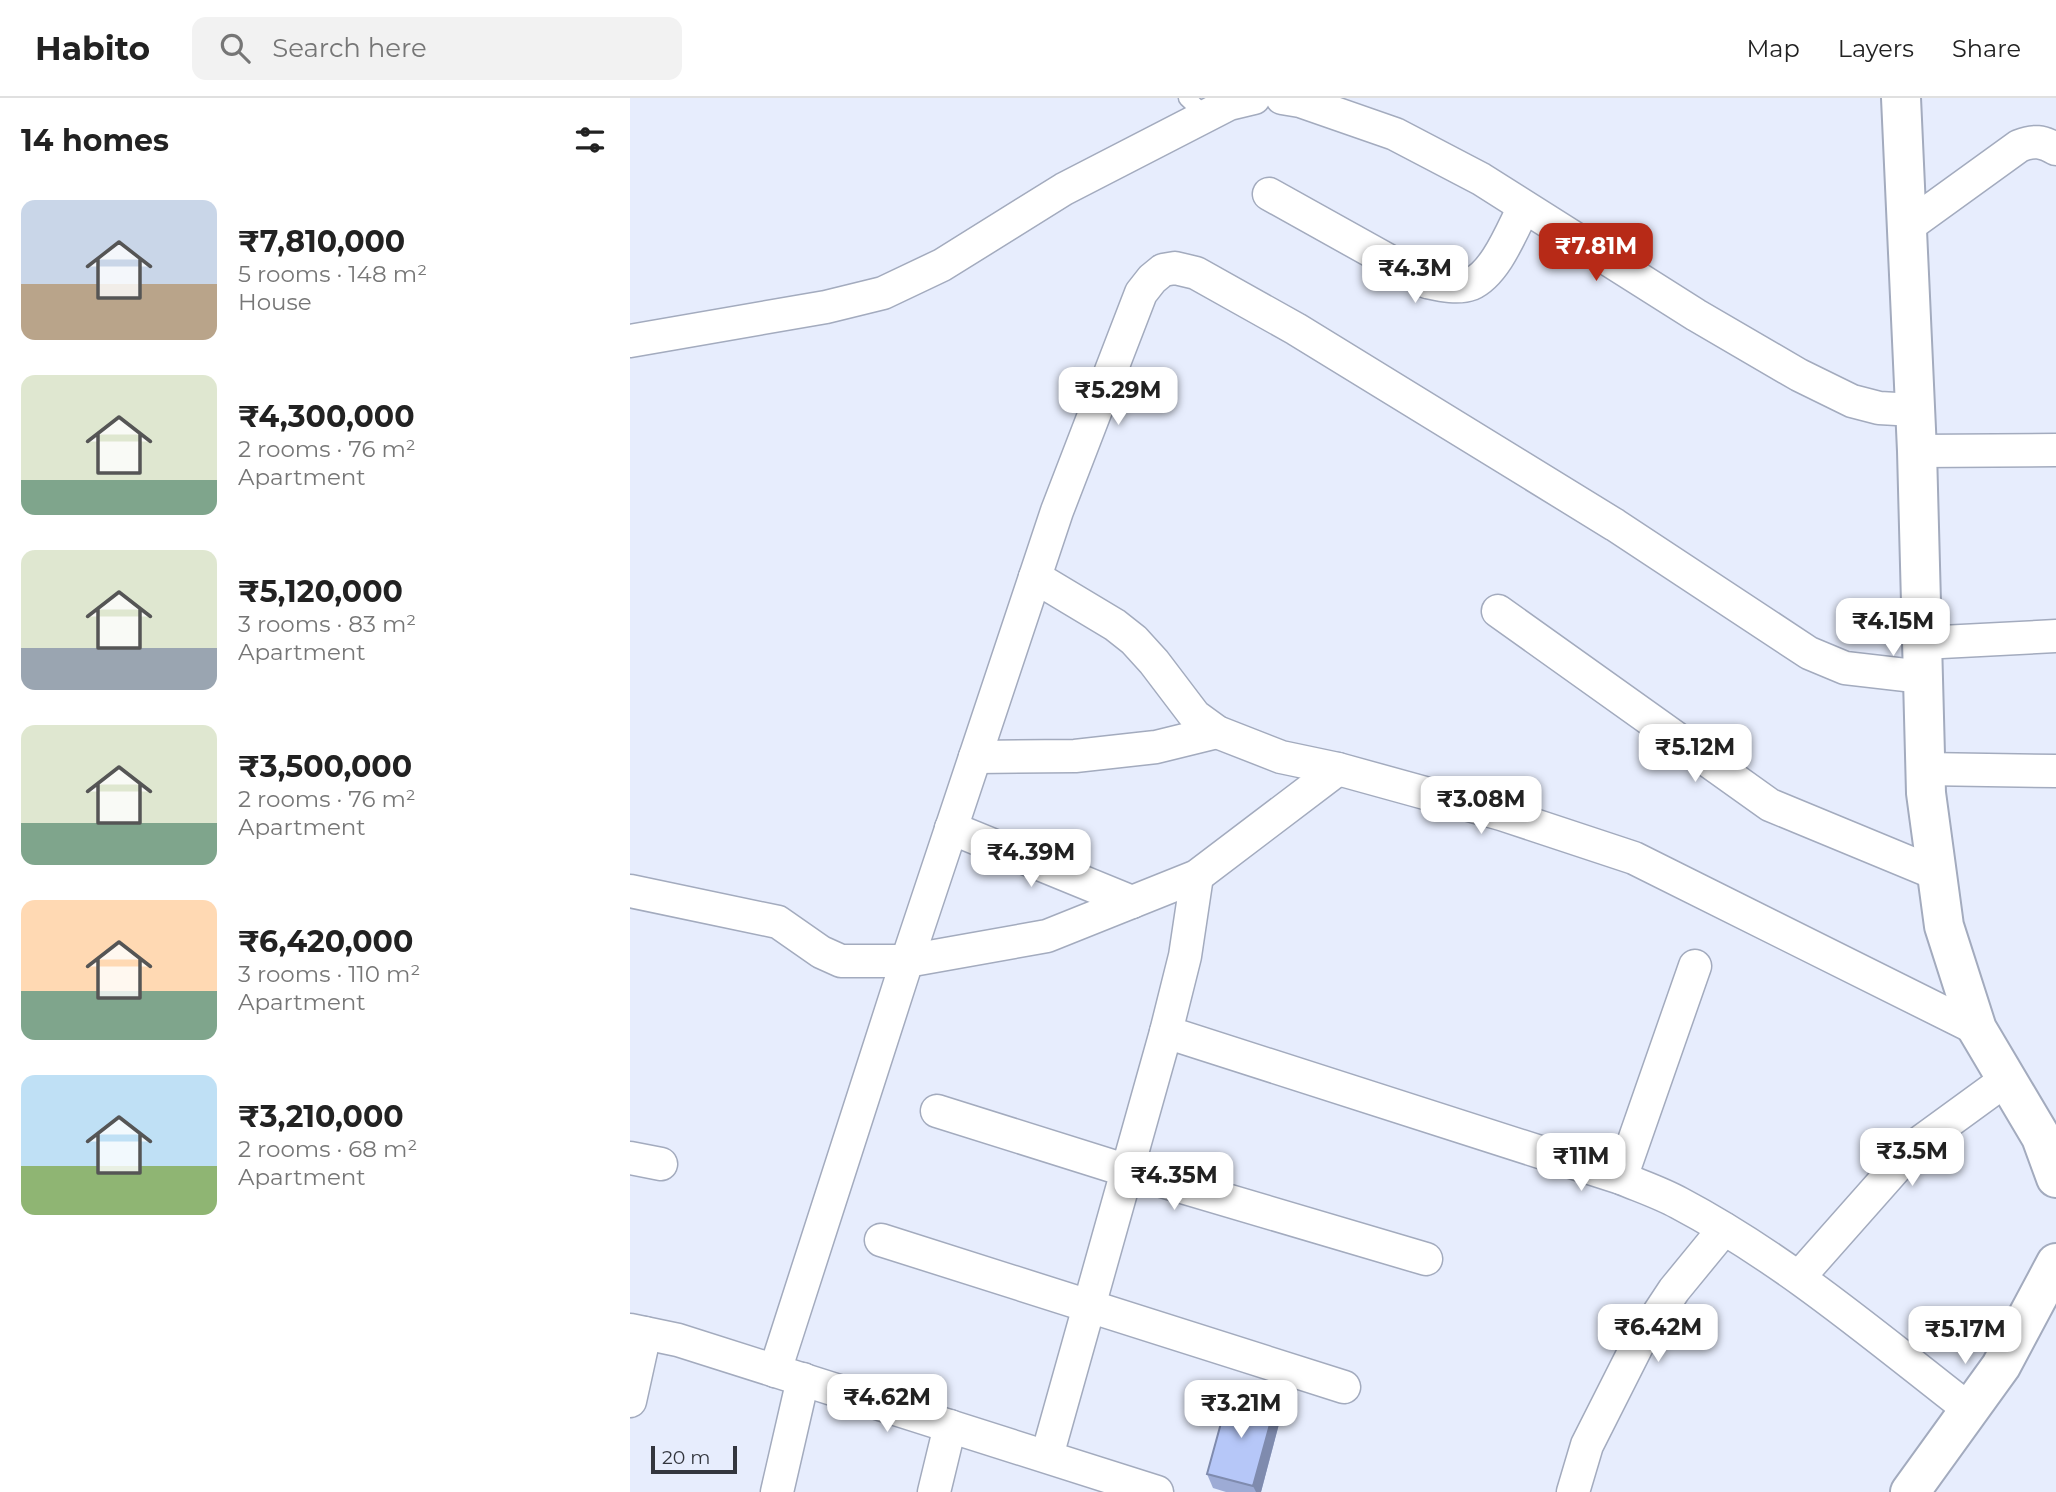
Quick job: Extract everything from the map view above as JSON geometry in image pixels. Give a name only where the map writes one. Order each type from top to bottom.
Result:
[{"type":"main road","points":[[1901,98],[1917,451],[1926,793],[1944,926],[1977,1029],[2049,1144],[2056,1178]]},
{"type":"main road","points":[[1910,1492],[2001,1366],[2056,1263]]},
{"type":"street","points":[[630,341],[826,307],[883,293],[942,265],[1197,107],[1254,98]]},
{"type":"street","points":[[1282,98],[1300,101],[1395,134],[1481,179],[1696,315],[1852,401],[1879,408],[1915,410]]},
{"type":"street","points":[[1908,227],[2019,146],[2032,141],[2045,143],[2056,149]]},
{"type":"street","points":[[1269,194],[1427,282],[1450,286],[1471,284],[1492,268],[1524,207]]},
{"type":"street","points":[[777,1492],[789,1375],[907,961],[1057,511],[1142,293],[1163,270],[1175,268],[1196,273],[1296,329],[1615,526],[1809,653],[1845,668],[1922,660],[2056,636]]},
{"type":"street","points":[[1917,451],[2056,450]]},
{"type":"street","points":[[1035,577],[1115,625],[1134,640],[1195,716],[1217,733],[1282,757],[1338,769],[1501,814],[1634,858],[1977,1029]]},
{"type":"street","points":[[1498,611],[1770,805],[1937,874]]},
{"type":"street","points":[[975,758],[1075,756],[1156,747],[1217,733]]},
{"type":"street","points":[[630,891],[778,922],[821,952],[841,961],[907,961],[1047,936],[1197,876],[1338,769]]},
{"type":"street","points":[[1925,769],[2056,771]]},
{"type":"street","points":[[951,828],[1132,902]]},
{"type":"street","points":[[1046,1456],[1166,1032],[1185,956],[1197,876]]},
{"type":"street","points":[[1621,1178],[1695,966]]},
{"type":"street","points":[[1166,1032],[1621,1178],[1676,1202],[1724,1229],[1798,1277],[1970,1410]]},
{"type":"street","points":[[1798,1277],[1915,1146],[2007,1079]]},
{"type":"street","points":[[937,1111],[1426,1259]]},
{"type":"street","points":[[630,1158],[661,1164]]},
{"type":"street","points":[[1573,1492],[1587,1445],[1637,1346],[1674,1290],[1724,1229]]},
{"type":"street","points":[[881,1240],[1090,1304],[1344,1387]]},
{"type":"street","points":[[630,1401],[637,1331],[678,1340],[1046,1456],[1120,1486],[1157,1492]]},
{"type":"street","points":[[934,1492],[950,1426]]},
{"type":"building","points":[[1229,1394],[1275,1406],[1253,1486],[1207,1474]]}]
